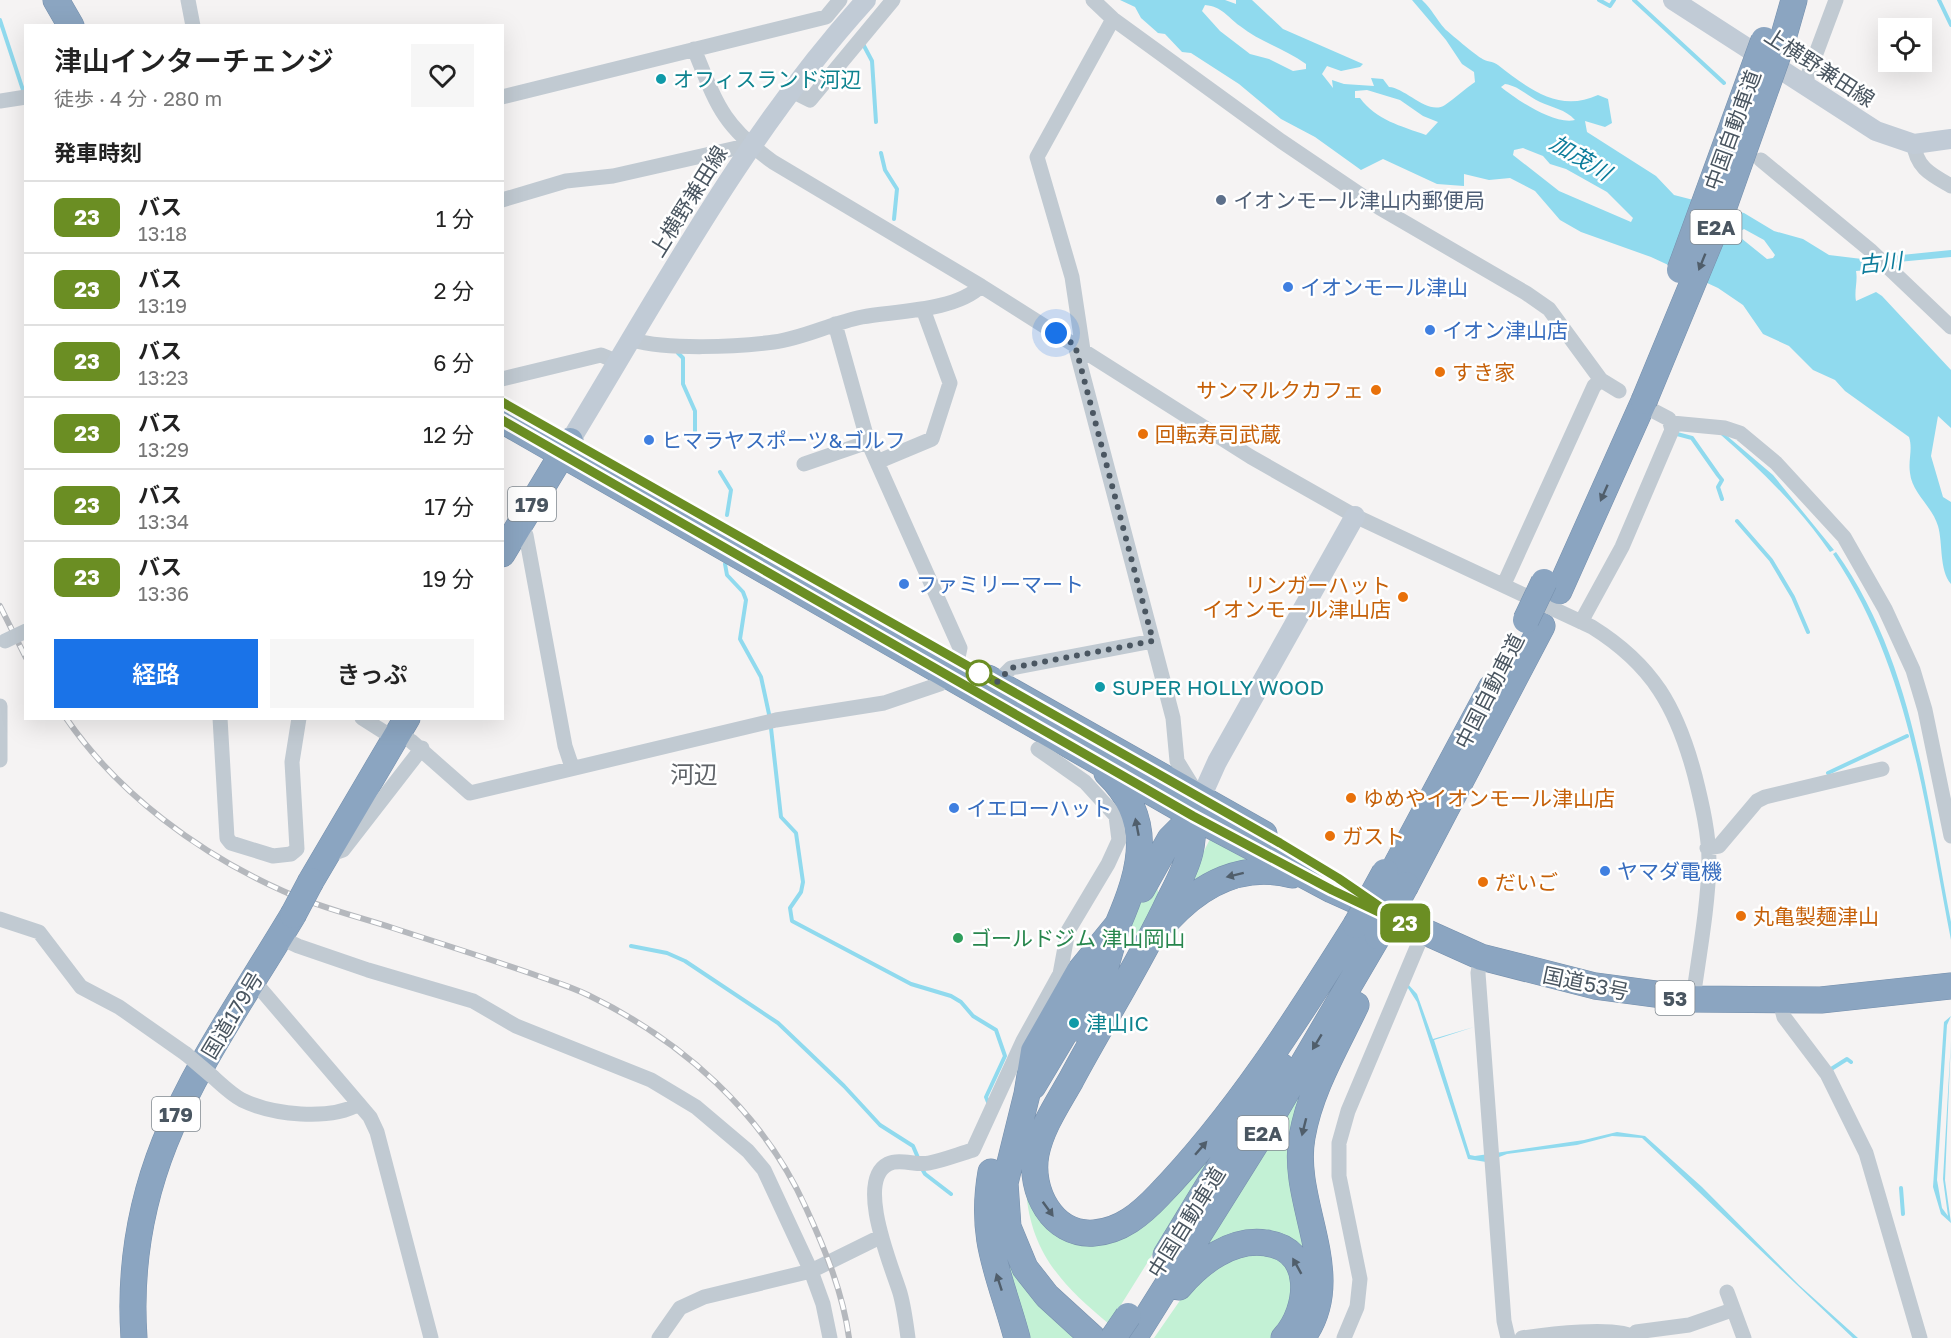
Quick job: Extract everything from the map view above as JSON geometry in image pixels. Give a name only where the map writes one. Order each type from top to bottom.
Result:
[{"type":"highway","points":[[40,0],[52,24]]},
{"type":"highway","points":[[56,0],[70,24]]},
{"type":"highway","name":"中国自動車道","points":[[1772,45],[1776,0]]},
{"type":"highway","name":"中国自動車道","points":[[1132,1332],[1257,1143],[1464,760],[1534,623],[1636,399],[1704,209],[1772,45],[1794,0]]},
{"type":"highway","name":"国道53号","points":[[504,403],[566,448],[723,544],[953,669],[1067,744],[1338,878],[1416,929]]},
{"type":"highway","name":"国道53号","points":[[504,421],[566,448]]},
{"type":"highway","name":"179","points":[[504,550],[566,448]]},
{"type":"highway","name":"国道53号","points":[[953,669],[996,683],[1332,890],[1481,957],[1595,986],[1693,999],[1780,1002],[1854,999],[1951,986]]},
{"type":"highway","name":"国道179号","points":[[134,1338],[135,1260],[140,1219],[154,1168],[171,1123],[194,1077],[400,732]]},
{"type":"highway","points":[[1067,744],[1118,784],[1136,818],[1140,847],[1139,862],[1131,893],[1119,923],[1106,986]]},
{"type":"highway","points":[[1027,1094],[1042,1056],[1119,923],[1170,839],[1197,807]]},
{"type":"highway","points":[[1197,807],[1191,852],[1170,900],[1149,945],[1052,1115],[1036,1153],[1036,1185],[1047,1210],[1060,1223],[1076,1231],[1102,1232],[1128,1222],[1152,1202],[1215,1132],[1284,1036],[1371,932]]},
{"type":"highway","points":[[1106,986],[1120,933],[1154,866]]},
{"type":"highway","points":[[1106,986],[1149,945],[1192,896],[1220,879],[1264,870],[1279,872],[1332,890]]},
{"type":"highway","points":[[1017,1338],[993,1262],[987,1224],[992,1167],[1016,1138],[1062,1067],[1106,986],[1170,900]]},
{"type":"highway","points":[[1119,923],[1079,972],[1034,1051],[1016,1138],[1018,1192],[1028,1243],[1050,1276],[1068,1297],[1132,1332],[1201,1265],[1228,1249],[1241,1245],[1267,1243],[1287,1252],[1295,1261],[1304,1283],[1303,1307],[1298,1320],[1284,1338]]},
{"type":"highway","points":[[1302,1338],[1317,1307],[1321,1276],[1300,1175],[1302,1137],[1314,1093],[1371,932]]},
{"type":"highway","points":[[1034,1051],[1027,1094],[1007,1168],[1004,1198],[1013,1242],[1025,1268],[1047,1296],[1093,1338]]},
{"type":"highway","points":[[1027,1094],[1062,1067]]},
{"type":"highway","points":[[1016,1138],[1052,1115],[1062,1067]]},
{"type":"main road","name":"上横野兼田線","points":[[566,448],[750,145],[790,90],[866,0]]},
{"type":"main road","name":"上横野兼田線","points":[[1673,0],[1805,83],[1876,131],[1914,144],[1951,139]]},
{"type":"main road","points":[[1197,807],[1217,762],[1355,516]]},
{"type":"street","points":[[188,0],[193,24]]},
{"type":"street","points":[[504,97],[826,17],[840,0]]},
{"type":"street","points":[[790,90],[810,100],[893,0]]},
{"type":"street","points":[[1093,0],[1113,19],[1281,141],[1370,201],[1549,309],[1601,380],[1636,399],[1672,423],[1725,428],[1740,434],[1776,463],[1844,537],[1885,609],[1912,670],[1925,710],[1951,836]]},
{"type":"street","points":[[1805,83],[1836,0]]},
{"type":"street","points":[[1113,19],[1037,157],[1072,277],[1079,347],[1173,718],[1177,761],[1197,807]]},
{"type":"street","points":[[694,50],[724,117],[750,145],[773,162],[981,286],[1251,457],[1355,516],[1581,622],[1619,644],[1640,663],[1669,701],[1680,726],[1697,782],[1707,848],[1707,890],[1693,999]]},
{"type":"street","points":[[0,101],[24,97]]},
{"type":"street","points":[[1914,144],[1918,162],[1925,171],[1951,186]]},
{"type":"street","points":[[504,199],[566,181],[613,176],[750,145]]},
{"type":"street","points":[[1761,160],[1870,250],[1951,327]]},
{"type":"street","points":[[632,339],[649,344],[688,346],[775,342],[865,316],[922,309],[967,296],[981,286]]},
{"type":"street","points":[[877,462],[932,440],[951,383],[922,309]]},
{"type":"street","points":[[367,720],[400,732],[470,793],[776,720],[884,703],[940,684],[953,669],[960,648],[868,442],[835,324]]},
{"type":"street","points":[[504,379],[601,355],[618,362]]},
{"type":"street","points":[[1504,584],[1594,386],[1601,380]]},
{"type":"street","points":[[1581,622],[1622,546],[1672,430],[1672,423]]},
{"type":"street","points":[[804,464],[868,442]]},
{"type":"street","points":[[518,526],[526,535],[565,746],[572,767]]},
{"type":"street","points":[[2,642],[24,632]]},
{"type":"street","points":[[996,683],[1011,668],[1153,641]]},
{"type":"street","points":[[0,706],[0,760]]},
{"type":"street","points":[[220,720],[227,838],[231,843],[273,856],[291,854],[297,849],[292,762],[299,720]]},
{"type":"street","points":[[909,1338],[901,1295],[880,1237],[874,1188],[878,1175],[887,1164],[896,1162],[927,1164],[973,1150],[1023,1041],[1060,974],[1068,932],[1108,864],[1119,840],[1116,816],[1085,782],[1038,749]]},
{"type":"street","points":[[1707,848],[1719,846],[1757,801],[1765,797],[1882,769]]},
{"type":"street","points":[[0,919],[39,932],[81,987],[119,1007],[186,1054],[244,1101],[316,1116],[331,1115],[359,1104]]},
{"type":"street","points":[[1344,1338],[1357,1307],[1360,1279],[1339,1176],[1339,1143],[1348,1111],[1416,929]]},
{"type":"street","points":[[279,937],[297,946],[368,970],[472,1001],[516,1026],[671,1090],[728,1133],[764,1170],[811,1271],[823,1304],[830,1338]]},
{"type":"street","points":[[1481,957],[1478,973],[1489,1142],[1504,1321],[1508,1338]]},
{"type":"street","points":[[253,980],[370,1117],[377,1132],[431,1338]]},
{"type":"street","points":[[1780,1002],[1784,1017],[1827,1074],[1866,1153],[1920,1338]]},
{"type":"street","points":[[659,1338],[680,1308],[704,1297],[811,1271],[880,1237]]},
{"type":"street","points":[[1727,1292],[1744,1338]]},
{"type":"street","points":[[1522,1338],[1592,1331],[1633,1337],[1636,1332],[1706,1320],[1732,1310]]},
{"type":"green space","points":[[1210,839],[1245,859],[1247,864],[1184,891]]},
{"type":"green space","points":[[1145,882],[1157,887],[1160,900],[1141,933],[1137,934],[1130,925]]},
{"type":"green space","points":[[1333,1035],[1304,1104],[1313,1253],[1292,1247],[1195,1260]]},
{"type":"green space","points":[[1274,1060],[1109,1324],[1063,1281],[1051,1266],[1034,1231],[1026,1189],[1098,1239]]},
{"type":"green space","points":[[992,1229],[1083,1338],[1022,1338]]},
{"type":"green space","points":[[1238,1252],[1276,1255],[1290,1271],[1296,1299],[1272,1338],[1154,1338],[1190,1286]]},
{"type":"water","points":[[1120,0],[1225,0],[1236,4],[1236,0],[1252,0],[1283,29],[1363,64],[1360,67],[1341,71],[1327,66],[1322,74],[1333,88],[1332,80],[1344,84],[1374,86],[1371,78],[1383,79],[1389,87],[1431,107],[1438,107],[1445,105],[1475,82],[1474,72],[1462,64],[1446,40],[1412,0],[1422,0],[1445,29],[1469,49],[1483,59],[1496,64],[1533,90],[1557,100],[1584,100],[1598,95],[1608,99],[1612,123],[1605,127],[1585,121],[1587,132],[1656,176],[1674,195],[1744,213],[1774,231],[1803,239],[1829,255],[1862,259],[1951,250],[1951,257],[1898,262],[1878,269],[1856,271],[1855,294],[1856,301],[1876,292],[1882,296],[1951,370],[1951,428],[1938,416],[1931,456],[1943,497],[1951,502],[1951,584],[1943,564],[1938,526],[1912,480],[1909,437],[1845,391],[1835,380],[1813,370],[1789,346],[1763,334],[1743,305],[1718,288],[1651,257],[1581,232],[1560,220],[1535,191],[1510,178],[1489,180],[1464,174],[1464,186],[1437,184],[1383,159],[1361,170],[1315,137],[1281,119],[1239,84],[1191,53],[1182,52],[1165,34],[1158,33],[1141,18],[1135,7]],"holes":[[[1205,5],[1220,10],[1248,32],[1306,64],[1306,69],[1293,71],[1269,59],[1250,54],[1220,31],[1202,11]],[[1505,84],[1515,87],[1540,102],[1563,111],[1575,120],[1566,121],[1547,115],[1501,87]],[[1367,90],[1400,100],[1423,116],[1438,122],[1426,135],[1407,129],[1374,112],[1360,98],[1355,98],[1355,91]],[[1523,148],[1543,156],[1550,164],[1566,169],[1607,192],[1633,218],[1631,222],[1559,191],[1513,155],[1514,150]],[[1744,229],[1764,240],[1775,255],[1767,259],[1736,234]]]},
{"type":"water","points":[[1721,435],[1726,435],[1773,475],[1834,550],[1830,552],[1779,490]]},
{"type":"water","points":[[1836,552],[1862,594],[1883,638],[1900,683],[1924,778],[1951,922],[1951,940],[1923,790],[1897,692],[1880,644],[1859,598],[1833,554]]},
{"type":"water","points":[[1406,982],[1417,994],[1433,1039],[1474,1027],[1434,1040],[1470,1155],[1584,1140],[1617,1132],[1645,1136],[1702,1187],[1799,1285],[1858,1338],[1853,1338],[1642,1138],[1612,1136],[1577,1145],[1507,1154],[1486,1162],[1468,1159],[1417,1002]]},
{"type":"water","points":[[1951,1016],[1947,1025],[1937,1180],[1942,1208],[1948,1216],[1943,1179],[1951,1040],[1945,1180],[1951,1223],[1941,1214],[1933,1187],[1944,1022]]},
{"type":"waterway","points":[[1599,0],[1610,6],[1614,0]]},
{"type":"waterway","points":[[1634,0],[1724,83]]},
{"type":"waterway","points":[[1939,0],[1951,25]]},
{"type":"waterway","points":[[0,20],[23,90]]},
{"type":"waterway","points":[[863,44],[872,61],[876,122]]},
{"type":"waterway","points":[[881,153],[885,170],[897,189],[894,219]]},
{"type":"waterway","points":[[678,353],[683,358],[683,384],[695,411],[695,431]]},
{"type":"waterway","points":[[1677,434],[1692,438],[1722,480],[1718,487],[1722,499]]},
{"type":"waterway","points":[[720,472],[731,490],[727,515]]},
{"type":"waterway","points":[[1737,521],[1771,560],[1793,597],[1808,632]]},
{"type":"waterway","points":[[725,564],[727,575],[743,592],[746,600],[740,639],[761,677],[769,714]]},
{"type":"waterway","points":[[771,728],[781,817],[796,833],[803,882],[801,892],[790,908],[792,921],[911,984],[951,996],[961,1002],[973,1016],[996,1030],[1005,1056],[986,1097],[988,1102]]},
{"type":"waterway","points":[[1828,773],[1907,736]]},
{"type":"waterway","points":[[631,946],[667,953],[685,961],[778,1023],[844,1086],[880,1125],[913,1146],[919,1160]]},
{"type":"waterway","points":[[1828,1071],[1847,1059],[1851,1062]]},
{"type":"waterway","points":[[921,1167],[925,1174],[951,1194]]},
{"type":"waterway","points":[[1901,1188],[1903,1214]]},
{"type":"railway","points":[[0,606],[24,654]]},
{"type":"railway","points":[[68,720],[110,772],[163,819],[221,859],[252,876],[310,902],[576,990],[622,1013],[687,1057],[743,1110],[788,1173],[826,1255],[842,1304],[849,1338]]},
{"type":"bus line","name":"23","points":[[504,403],[957,662],[1280,843],[1338,878],[1408,926],[1332,890],[1193,816],[723,544],[504,421]]},
{"type":"place","name":"オフィスランド河辺","points":[[661,79]]},
{"type":"place","name":"イオンモール津山内郵便局","points":[[1221,200]]},
{"type":"place","name":"イオンモール津山","points":[[1288,287]]},
{"type":"place","name":"イオン津山店","points":[[1430,330]]},
{"type":"place","name":"すき家","points":[[1440,372]]},
{"type":"place","name":"サンマルクカフェ","points":[[1376,390]]},
{"type":"place","name":"回転寿司武蔵","points":[[1143,434]]},
{"type":"place","name":"ヒマラヤスポーツ&ゴルフ","points":[[649,440]]},
{"type":"place","name":"ファミリーマート","points":[[904,584]]},
{"type":"place","name":"リンガーハット イオンモール津山店","points":[[1403,597]]},
{"type":"place","name":"SUPER HOLLY WOOD","points":[[1100,687]]},
{"type":"place","name":"ゆめやイオンモール津山店","points":[[1351,798]]},
{"type":"place","name":"イエローハット","points":[[954,808]]},
{"type":"place","name":"ガスト","points":[[1330,836]]},
{"type":"place","name":"ヤマダ電機","points":[[1605,871]]},
{"type":"place","name":"だいご","points":[[1483,882]]},
{"type":"place","name":"丸亀製麺津山","points":[[1741,916]]},
{"type":"place","name":"ゴールドジム 津山岡山","points":[[958,938]]},
{"type":"place","name":"津山IC","points":[[1074,1023]]},
{"type":"district","name":"河辺","points":[[694,773]]},
{"type":"route","points":[[979,673],[996,683],[1011,668],[1153,641],[1075,345],[1056,333]]},
{"type":"water label","name":"加茂川","points":[[1581,157]]},
{"type":"water label","name":"古川","points":[[1880,262]]}]
